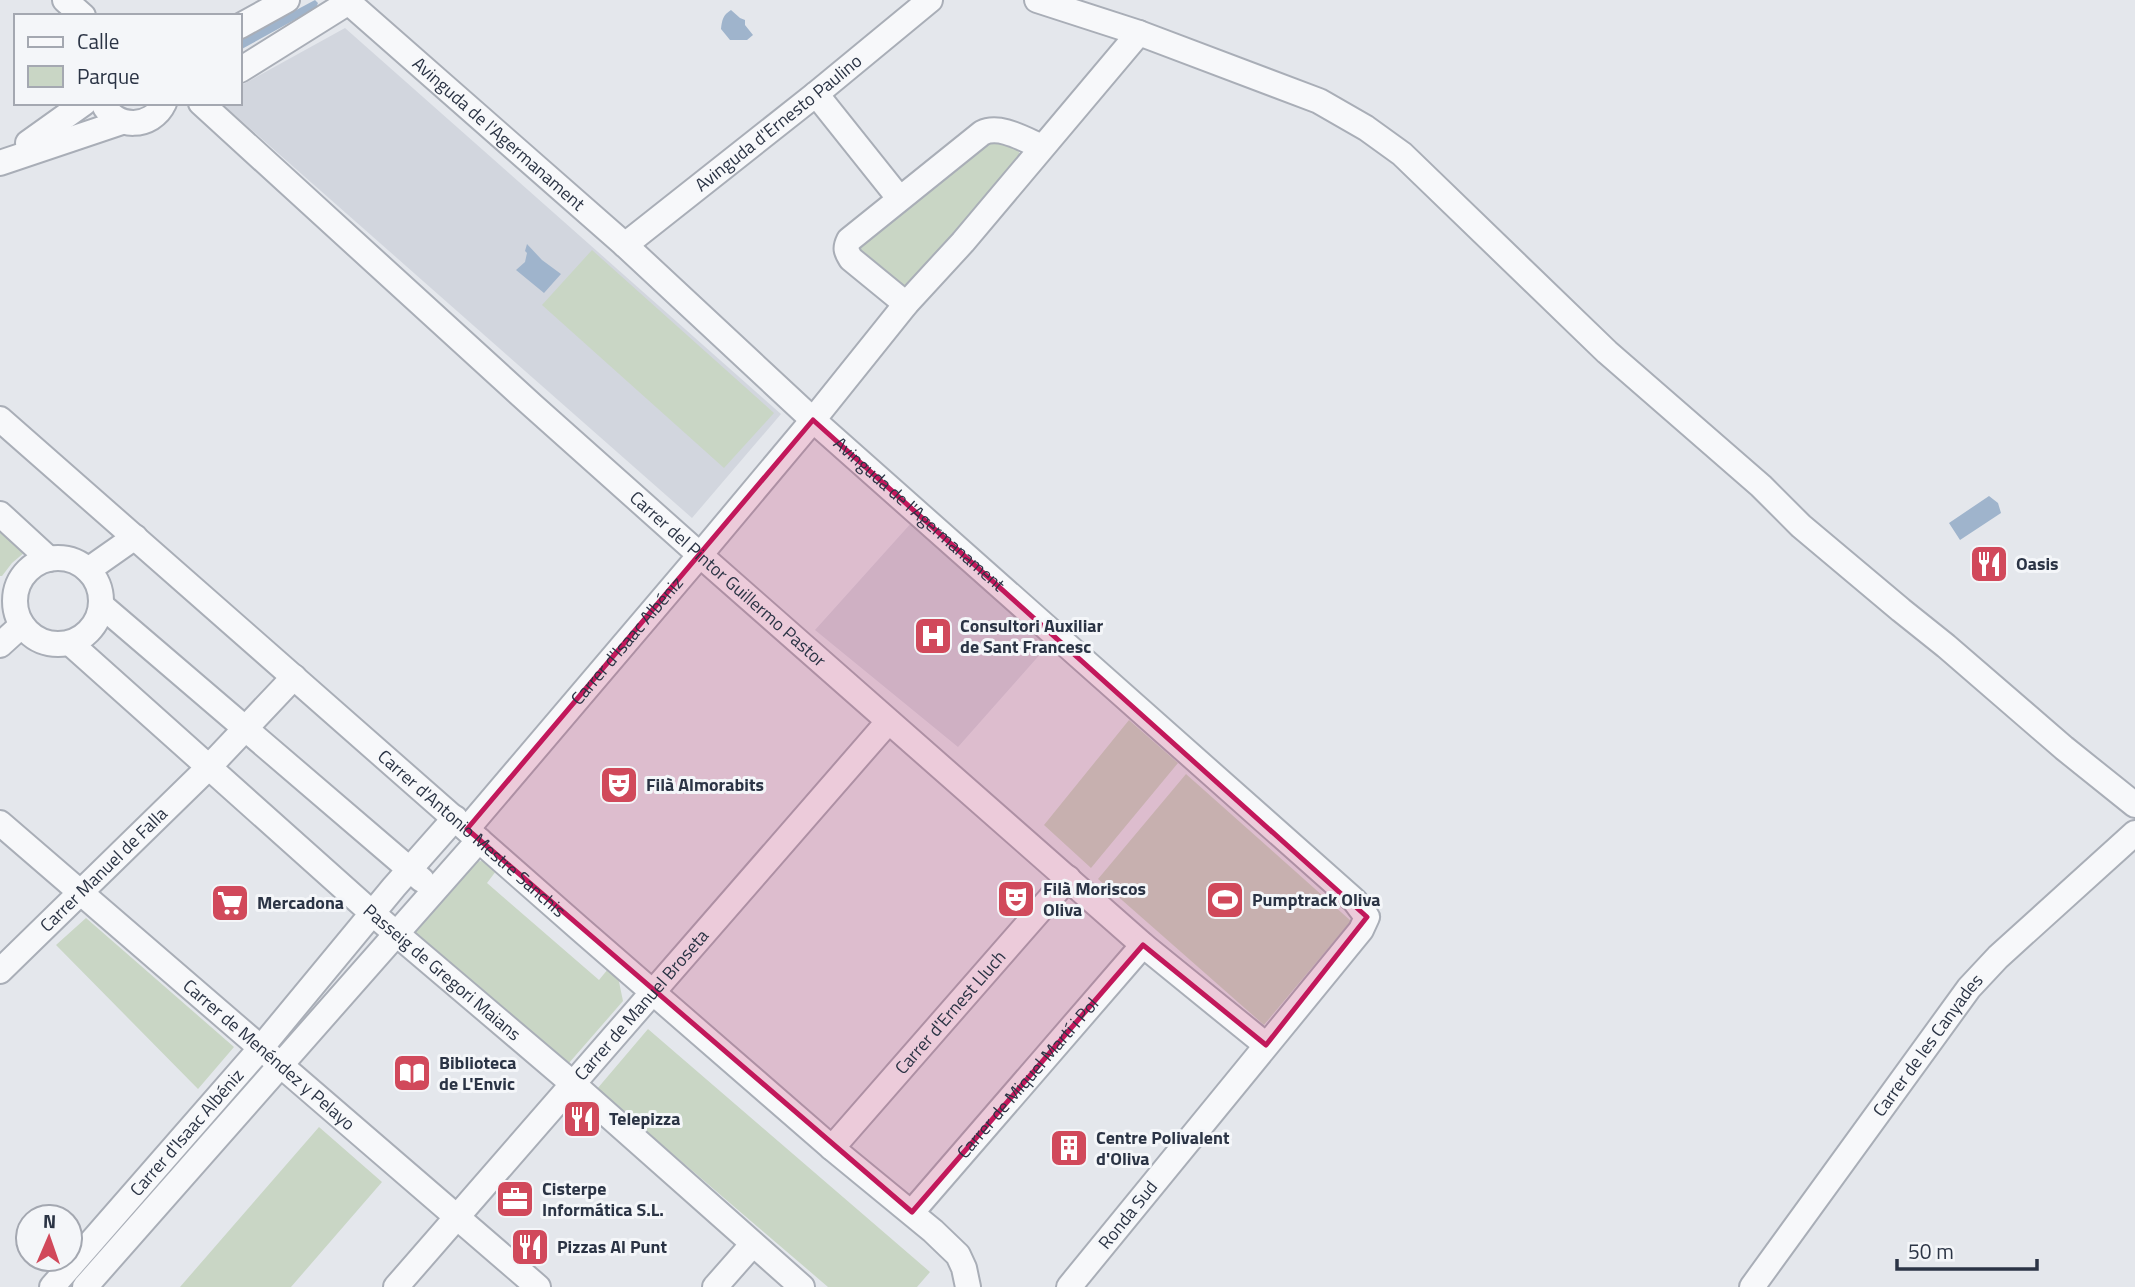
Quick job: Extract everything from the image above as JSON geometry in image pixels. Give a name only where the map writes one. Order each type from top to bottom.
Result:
[{"type":"street","points":[[65,0],[81,14]]},
{"type":"street","points":[[242,25],[287,0]]},
{"type":"street","name":"Avinguda d'Ernesto Paulino","points":[[625,245],[930,0]]},
{"type":"street","points":[[1037,0],[1139,33],[1319,101],[1366,128],[1402,155],[1607,352],[1761,486],[1801,526],[2135,805]]},
{"type":"street","points":[[242,69],[349,1]]},
{"type":"street","name":"Avinguda de l'Agermanament","points":[[349,1],[625,245],[813,421],[1355,901],[1367,917],[1362,930],[1266,1045]]},
{"type":"street","name":"Carrer d'Isaac Albéniz","points":[[85,1287],[435,891],[467,829],[813,421],[906,304],[1139,33]]},
{"type":"street","points":[[816,94],[899,198]]},
{"type":"street","points":[[0,163],[82,105]]},
{"type":"street","points":[[104,105],[113,117],[134,124],[145,122],[160,110]]},
{"type":"street","name":"Carrer del Pintor Guillermo Pastor","points":[[203,105],[533,406],[888,722],[1143,945],[1266,1045]]},
{"type":"street","points":[[0,163],[122,122]]},
{"type":"street","points":[[906,304],[851,259],[846,252],[849,240],[988,130],[999,130],[1042,147]]},
{"type":"street","name":"Carrer d'Antonio Mestre Sanchis","points":[[0,419],[652,992],[832,1148],[912,1212],[958,1255],[968,1287]]},
{"type":"street","points":[[0,514],[49,559]]},
{"type":"street","points":[[88,570],[135,537]]},
{"type":"street","points":[[63,558],[77,562],[88,570],[101,592],[102,605],[92,629],[82,638],[56,645],[31,635],[22,625],[7,594],[21,578],[29,569],[49,559],[63,558]]},
{"type":"street","points":[[102,605],[435,891]]},
{"type":"street","points":[[0,645],[22,625]]},
{"type":"street","name":"Passeig de Gregori Maians","points":[[70,643],[372,913],[572,1083],[802,1287]]},
{"type":"street","points":[[208,768],[294,677]]},
{"type":"street","name":"Carrer de Manuel Broseta","points":[[396,1287],[888,722]]},
{"type":"street","name":"Carrer Manuel de Falla","points":[[0,971],[208,768]]},
{"type":"street","name":"Carrer de Menéndez y Pelayo","points":[[0,823],[538,1287]]},
{"type":"street","name":"Carrer d'Isaac Albéniz","points":[[52,1287],[260,1049],[409,869],[467,829]]},
{"type":"street","name":"Carrer de les Canyades","points":[[1752,1287],[1969,988],[1998,957],[2135,833]]},
{"type":"street","name":"Carrer d'Ernest Lluch","points":[[832,1148],[1069,878]]},
{"type":"street","name":"Carrer de Miquel Martí i Pol","points":[[912,1212],[1143,945]]},
{"type":"street","name":"Ronda Sud","points":[[1069,1287],[1266,1045]]},
{"type":"street","points":[[715,1287],[752,1245]]},
{"type":"street","points":[[947,1245],[951,1269],[949,1287]]},
{"type":"highlighted area","points":[[813,420],[1367,917],[1266,1045],[1143,945],[912,1212],[467,829]]},
{"type":"shaded area","points":[[345,28],[781,414],[692,518],[223,105],[242,105],[242,85]]},
{"type":"shaded area","name":"Consultori Auxiliar de Sant Francesc","points":[[913,521],[1051,642],[958,747],[815,630]]},
{"type":"green space","points":[[990,140],[1017,147],[1019,160],[909,286],[905,288],[860,254],[857,247]]},
{"type":"green space","points":[[592,250],[774,413],[724,468],[542,305]]},
{"type":"green space","points":[[0,527],[25,552],[2,576],[0,576]]},
{"type":"green space","points":[[1129,720],[1178,763],[1091,868],[1044,825]]},
{"type":"green space","name":"Pumptrack Oliva","points":[[1186,774],[1351,921],[1264,1025],[1098,879]]},
{"type":"green space","points":[[483,861],[496,871],[487,883],[599,980],[608,969],[618,977],[623,1001],[569,1063],[564,1062],[412,932],[466,862]]},
{"type":"green space","points":[[86,918],[234,1047],[198,1089],[56,945]]},
{"type":"green space","points":[[648,1029],[930,1272],[917,1287],[828,1287],[597,1089]]},
{"type":"green space","points":[[319,1127],[382,1182],[291,1287],[180,1287]]},
{"type":"water","points":[[315,0],[318,3],[316,8],[242,49],[242,39]]},
{"type":"water","points":[[731,10],[745,20],[745,25],[753,35],[747,40],[730,40],[721,29],[723,18]]},
{"type":"water","points":[[527,244],[561,274],[544,293],[516,270],[525,262]]},
{"type":"water","points":[[1989,496],[1998,503],[2001,513],[1960,540],[1949,523]]},
{"type":"place","name":"Oasis","points":[[1989,564]]},
{"type":"place","name":"Consultori Auxiliar de Sant Francesc","points":[[933,636]]},
{"type":"place","name":"Filà Almorabits","points":[[619,785]]},
{"type":"place","name":"Filà Moriscos Oliva","points":[[1016,899]]},
{"type":"place","name":"Pumptrack Oliva","points":[[1225,900]]},
{"type":"place","name":"Mercadona","points":[[230,903]]},
{"type":"place","name":"Biblioteca de L'Envic","points":[[412,1073]]},
{"type":"place","name":"Telepizza","points":[[582,1119]]},
{"type":"place","name":"Centre Polivalent d'Oliva","points":[[1069,1148]]},
{"type":"place","name":"Cisterpe Informática S.L.","points":[[515,1199]]},
{"type":"place","name":"Pizzas Al Punt","points":[[530,1247]]}]
